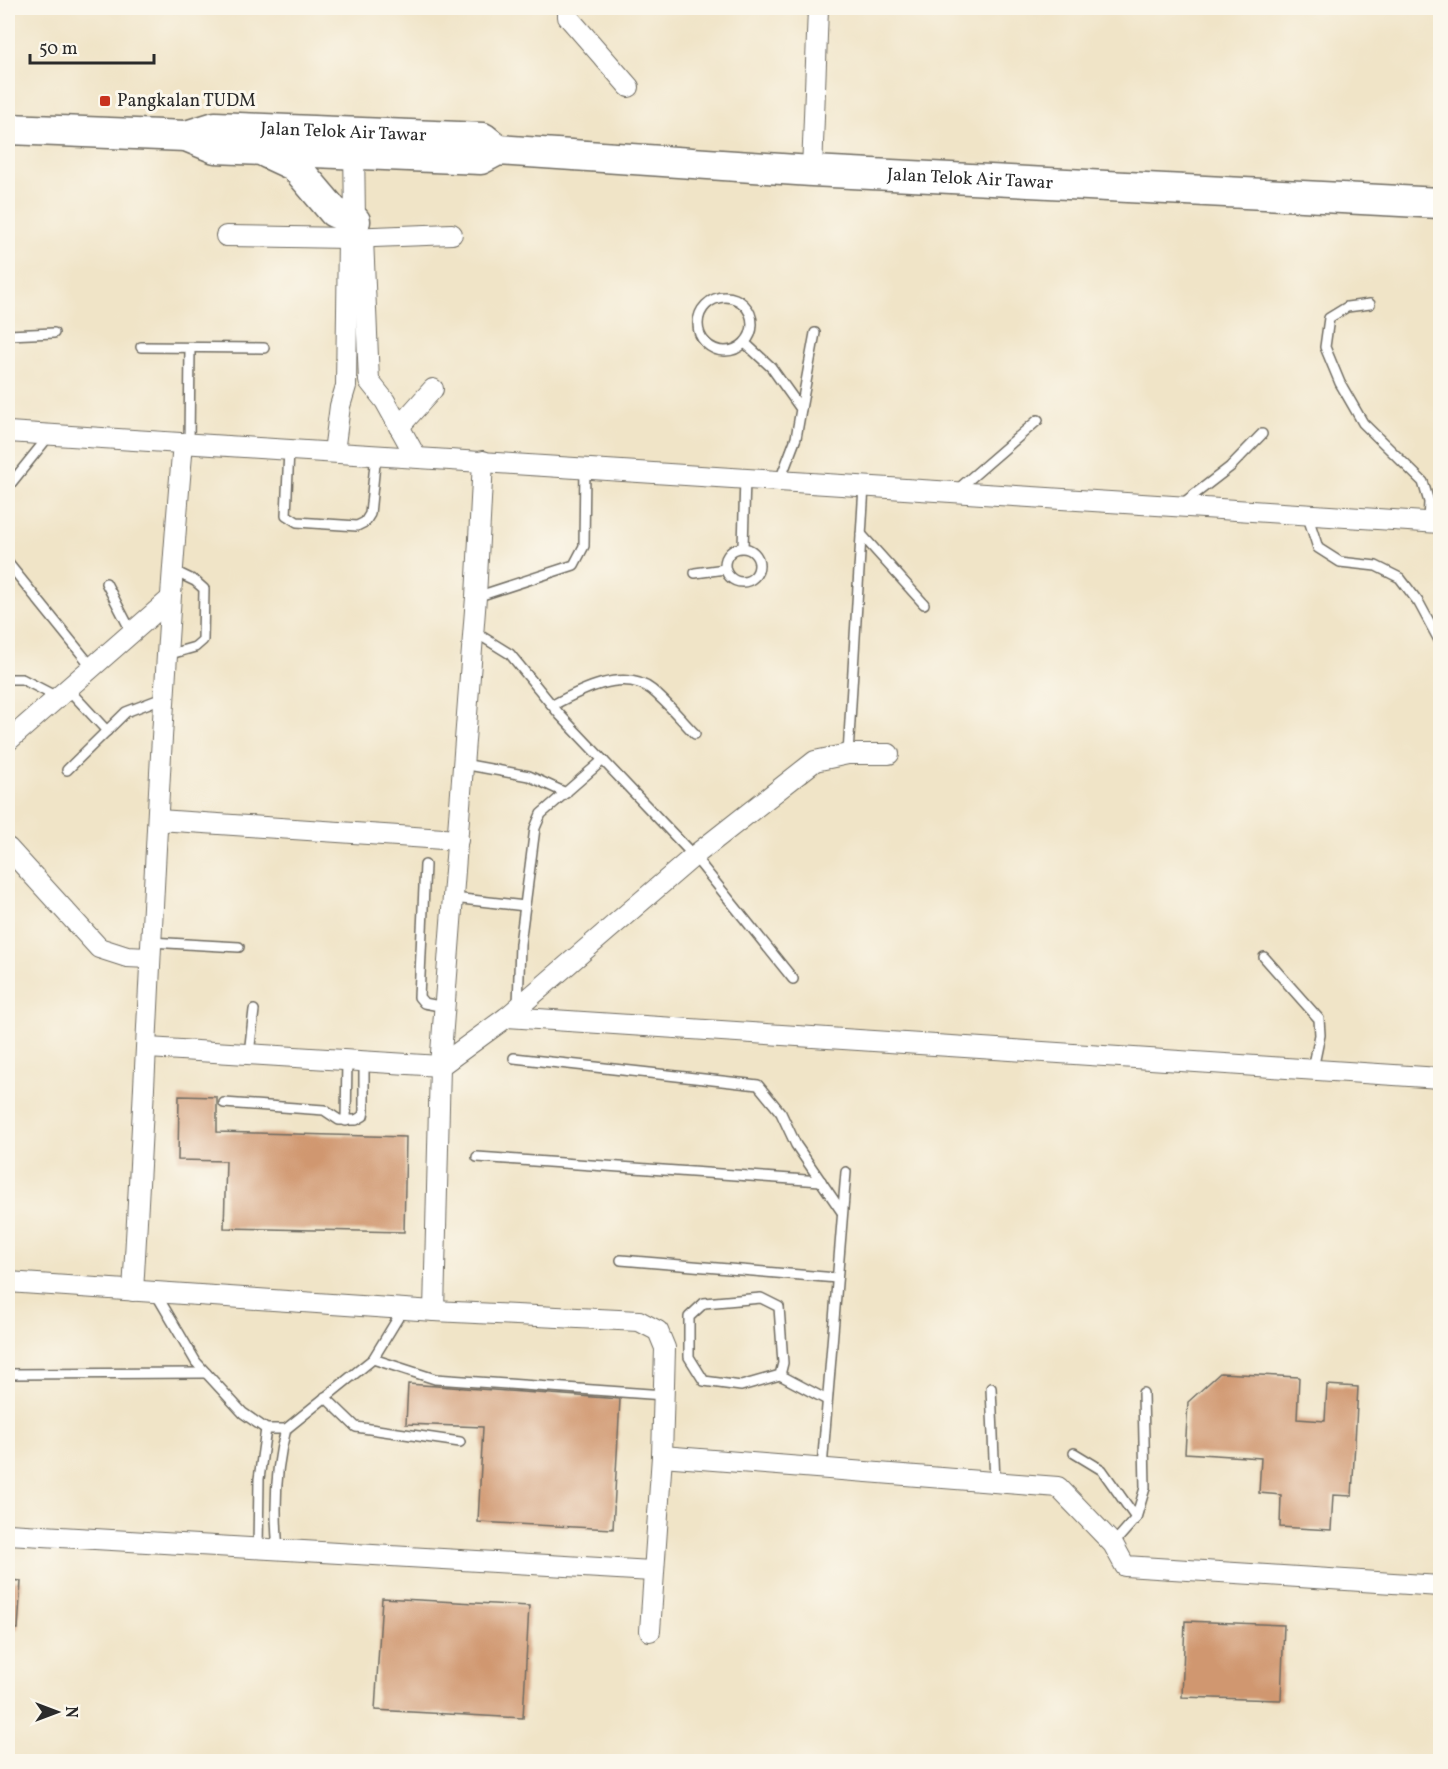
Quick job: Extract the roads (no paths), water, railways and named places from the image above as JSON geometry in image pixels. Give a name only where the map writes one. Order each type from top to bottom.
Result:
[{"type":"main road","name":"Jalan Telok Air Tawar","points":[[8,129],[186,136],[215,127],[354,143]]},
{"type":"main road","name":"Jalan Telok Air Tawar","points":[[186,136],[215,148],[259,150],[354,143],[483,138],[498,150],[812,171],[1440,203]]},
{"type":"main road","points":[[259,150],[295,166],[334,212],[344,218],[355,232]]},
{"type":"street","points":[[568,8],[568,17],[629,87]]},
{"type":"street","points":[[812,171],[818,8]]},
{"type":"street","points":[[334,452],[346,386],[355,232],[354,143]]},
{"type":"street","points":[[355,232],[369,381],[385,401],[416,457]]},
{"type":"street","points":[[226,236],[355,232],[452,234]]},
{"type":"street","points":[[346,386],[359,380],[369,381]]},
{"type":"street","points":[[399,426],[433,389]]},
{"type":"street","points":[[8,432],[1434,522]]},
{"type":"street","points":[[133,1291],[148,1048],[149,950],[159,820],[169,600],[186,443]]},
{"type":"street","points":[[434,1311],[440,1065],[476,597],[483,461]]},
{"type":"street","points":[[8,741],[169,600]]},
{"type":"street","points":[[148,1048],[440,1065],[513,1013],[694,856],[815,761],[848,754],[889,754]]},
{"type":"street","points":[[159,820],[458,840]]},
{"type":"street","points":[[8,848],[99,948],[127,957],[149,950]]},
{"type":"street","points":[[513,1013],[1440,1078]]},
{"type":"street","points":[[8,1282],[434,1311],[639,1321],[657,1331],[665,1348],[662,1456],[652,1571],[650,1631]]},
{"type":"street","points":[[662,1456],[1058,1487],[1113,1544],[1125,1566],[1440,1586]]},
{"type":"street","points":[[8,1534],[652,1571]]},
{"type":"lane","points":[[726,297],[741,302],[750,314],[752,329],[745,343],[732,351],[717,350],[704,341],[698,327],[699,320],[701,312],[711,300],[726,297]]},
{"type":"lane","points":[[1370,304],[1347,307],[1329,318],[1325,346],[1340,383],[1364,423],[1423,482],[1434,522]]},
{"type":"lane","points":[[8,335],[54,333]]},
{"type":"lane","points":[[780,480],[796,438],[815,333]]},
{"type":"lane","points":[[745,343],[771,367],[801,409]]},
{"type":"lane","points":[[141,347],[264,348]]},
{"type":"lane","points":[[186,443],[190,348]]},
{"type":"lane","points":[[956,492],[1038,420]]},
{"type":"lane","points":[[8,487],[50,435]]},
{"type":"lane","points":[[1180,506],[1230,467],[1262,435]]},
{"type":"lane","points":[[289,450],[286,515],[297,522],[357,526],[365,522],[370,514],[376,454]]},
{"type":"lane","points":[[476,597],[574,565],[584,546],[585,468]]},
{"type":"lane","points":[[742,547],[745,478]]},
{"type":"lane","points":[[848,754],[864,486]]},
{"type":"lane","points":[[1307,514],[1318,548],[1340,562],[1376,566],[1400,578],[1419,603],[1440,642]]},
{"type":"lane","points":[[861,534],[924,604]]},
{"type":"lane","points":[[742,547],[752,551],[758,560],[758,571],[751,579],[741,582],[731,579],[725,569],[728,554],[742,547]]},
{"type":"lane","points":[[8,563],[92,667]]},
{"type":"lane","points":[[694,573],[725,569]]},
{"type":"lane","points":[[167,655],[195,647],[202,640],[205,602],[204,589],[195,581],[172,570]]},
{"type":"lane","points":[[106,583],[132,633]]},
{"type":"lane","points":[[473,631],[510,654],[603,760],[694,856],[793,979]]},
{"type":"lane","points":[[8,679],[22,679],[63,693],[106,731]]},
{"type":"lane","points":[[553,705],[583,689],[630,680],[651,689],[694,734]]},
{"type":"lane","points":[[67,770],[126,712],[165,697]]},
{"type":"lane","points":[[513,1013],[535,828],[541,814],[603,760]]},
{"type":"lane","points":[[463,764],[530,776],[566,793]]},
{"type":"lane","points":[[425,865],[419,997],[424,1003],[445,1007]]},
{"type":"lane","points":[[453,898],[525,906]]},
{"type":"lane","points":[[149,950],[239,947]]},
{"type":"lane","points":[[1264,957],[1319,1019],[1320,1035],[1313,1069]]},
{"type":"lane","points":[[249,1054],[254,1010]]},
{"type":"lane","points":[[514,1058],[758,1085],[781,1113],[796,1145],[842,1212]]},
{"type":"lane","points":[[224,1103],[324,1110],[339,1120],[346,1121],[363,1116],[355,1060]]},
{"type":"lane","points":[[346,1121],[355,1060]]},
{"type":"lane","points":[[477,1157],[821,1182]]},
{"type":"lane","points":[[822,1468],[846,1172]]},
{"type":"lane","points":[[621,1260],[837,1278]]},
{"type":"lane","points":[[154,1292],[196,1362],[243,1413],[266,1429],[286,1429]]},
{"type":"lane","points":[[780,1375],[783,1364],[779,1307],[761,1298],[704,1303],[689,1317],[689,1357],[704,1381],[741,1386],[780,1375],[827,1400]]},
{"type":"lane","points":[[278,1550],[275,1515],[278,1460],[286,1429],[373,1359],[404,1308]]},
{"type":"lane","points":[[373,1359],[405,1372],[435,1379],[664,1395]]},
{"type":"lane","points":[[8,1374],[206,1373]]},
{"type":"lane","points":[[991,1388],[995,1482]]},
{"type":"lane","points":[[1113,1544],[1136,1518],[1145,1488],[1143,1393]]},
{"type":"lane","points":[[325,1397],[356,1427],[460,1442]]},
{"type":"lane","points":[[258,1549],[259,1479],[266,1429]]},
{"type":"lane","points":[[1074,1453],[1102,1470],[1136,1518]]},
{"type":"place","name":"Pangkalan TUDM","points":[[105,101]]}]
